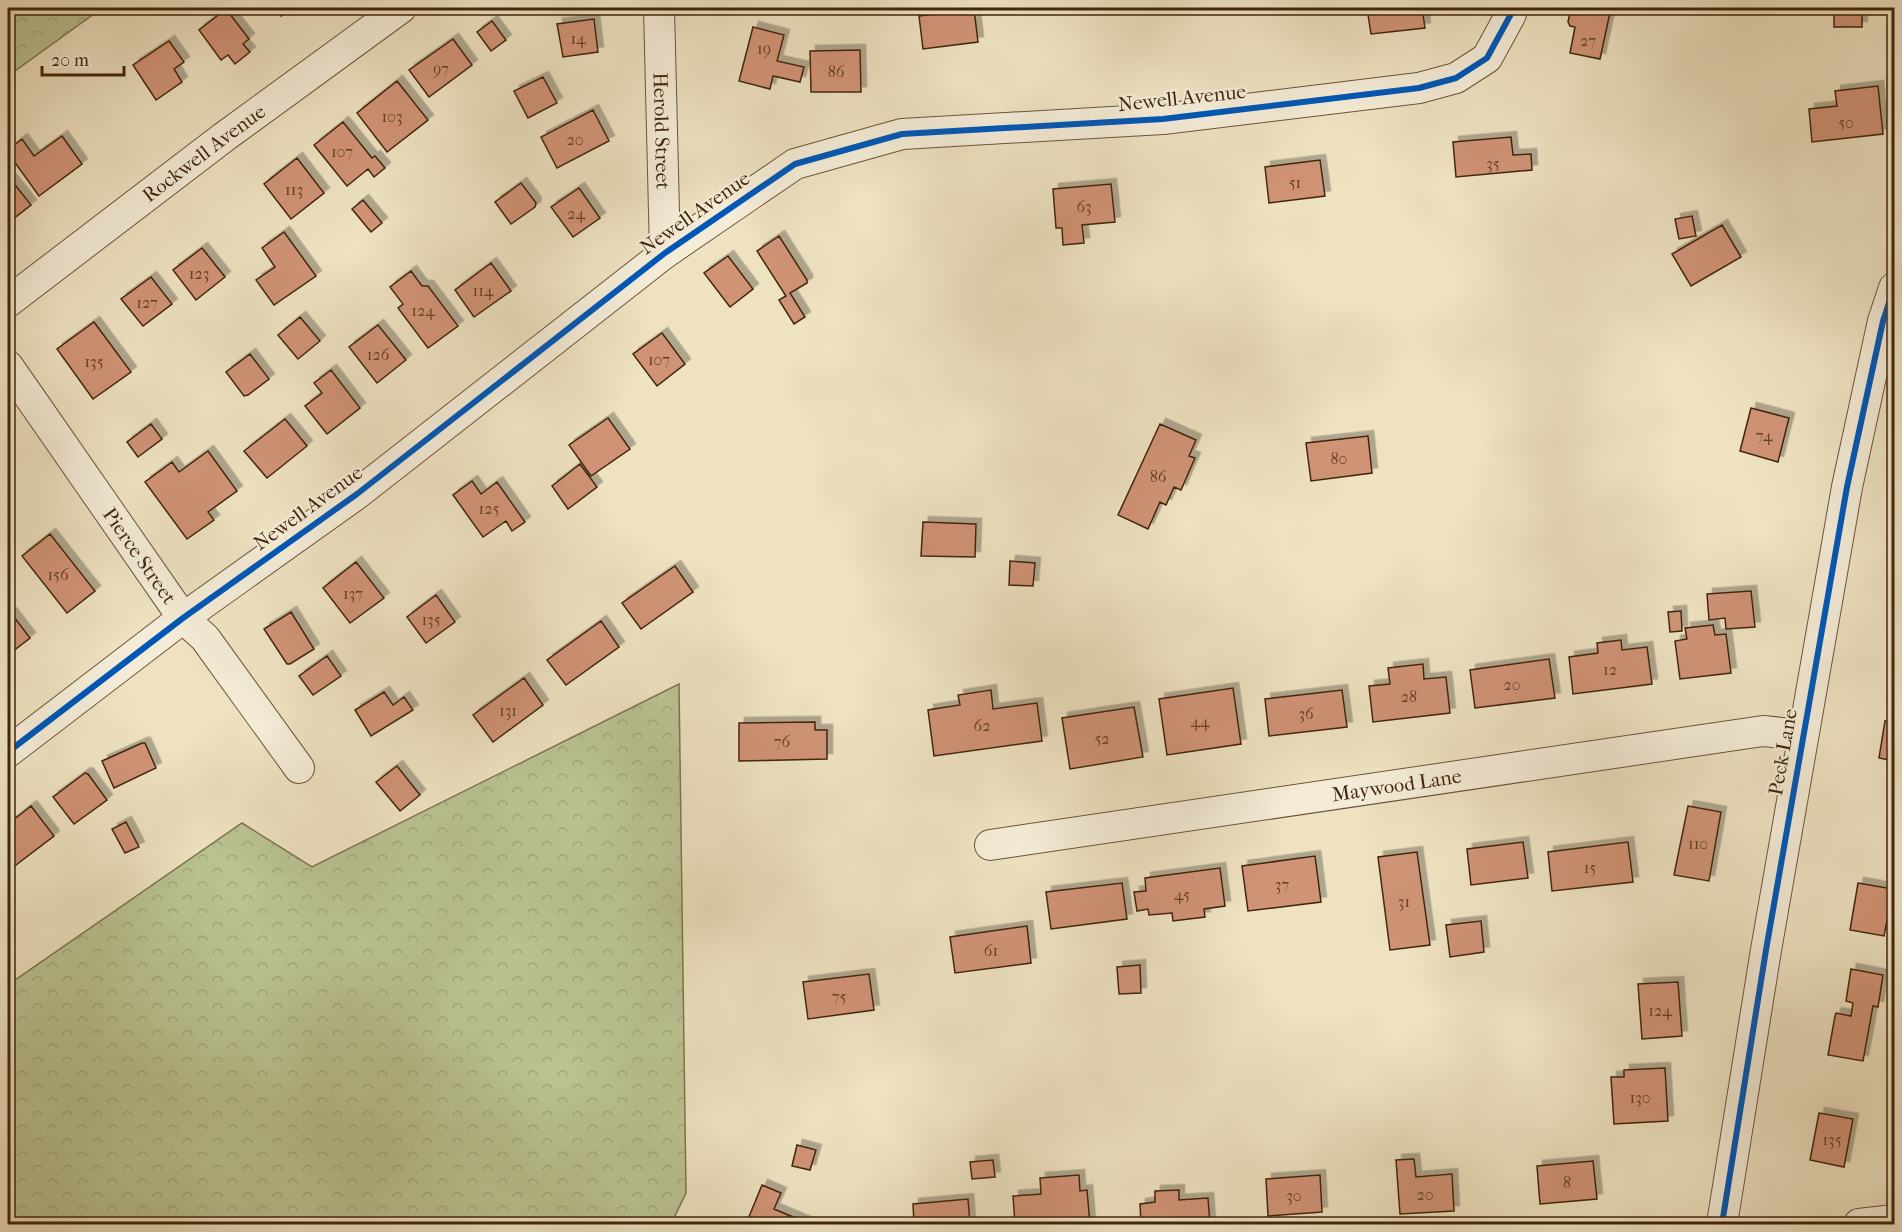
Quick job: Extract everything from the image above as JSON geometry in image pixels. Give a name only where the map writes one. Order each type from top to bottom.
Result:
[{"type":"street","name":"Rockwell Avenue","points":[[8,302],[224,137],[401,8]]},
{"type":"street","name":"Herold Street","points":[[659,8],[665,253]]},
{"type":"street","name":"Newell Avenue","points":[[8,752],[183,618],[357,494],[665,253],[795,164],[902,134],[1163,119],[1419,88],[1456,78],[1487,58],[1512,8]]},
{"type":"street","name":"Peck Lane","points":[[1722,1224],[1803,735],[1847,487],[1889,320],[1894,288]]},
{"type":"street","name":"Pierce Street","points":[[8,366],[183,618],[205,638],[298,768]]},
{"type":"street","name":"Maywood Lane","points":[[990,845],[1763,731],[1803,735]]},
{"type":"street","points":[[1859,1224],[1894,1220]]},
{"type":"green space","points":[[8,8],[102,8],[8,76]]},
{"type":"green space","points":[[679,684],[686,1193],[671,1224],[8,1224],[8,985],[242,823],[312,867]]},
{"type":"building","points":[[274,8],[304,8],[294,15],[289,10],[281,16]]},
{"type":"building","points":[[1126,8],[1165,8],[1127,12]]},
{"type":"building","points":[[1367,8],[1422,8],[1425,28],[1371,34]]},
{"type":"building","points":[[1571,8],[1611,8],[1600,59],[1570,53],[1575,27],[1570,26],[1568,22]]},
{"type":"building","points":[[1834,8],[1862,8],[1862,27],[1834,27]]},
{"type":"building","points":[[226,9],[249,39],[243,44],[250,52],[235,64],[228,55],[221,60],[199,30]]},
{"type":"building","points":[[974,9],[978,42],[923,49],[919,16]]},
{"type":"building","points":[[594,19],[598,52],[563,57],[557,24]]},
{"type":"building","points":[[492,21],[506,40],[491,51],[477,32]]},
{"type":"building","points":[[753,27],[784,35],[777,61],[804,67],[800,82],[773,76],[770,89],[739,81]]},
{"type":"building","points":[[453,39],[472,65],[429,97],[409,70]]},
{"type":"building","points":[[169,41],[184,62],[174,69],[182,82],[156,100],[133,65]]},
{"type":"building","points":[[860,50],[861,92],[811,92],[810,51]]},
{"type":"building","points":[[543,77],[557,103],[528,118],[514,91]]},
{"type":"building","points":[[397,81],[428,120],[387,152],[357,113]]},
{"type":"building","points":[[1878,86],[1883,134],[1812,142],[1809,109],[1837,106],[1835,91]]},
{"type":"building","points":[[593,110],[609,141],[557,168],[541,137]]},
{"type":"building","points":[[343,122],[372,158],[375,156],[385,168],[374,177],[368,169],[347,186],[314,145]]},
{"type":"building","points":[[62,136],[82,164],[39,196],[8,150],[22,139],[34,156]]},
{"type":"building","points":[[1511,137],[1513,155],[1531,154],[1532,170],[1456,177],[1453,142]]},
{"type":"building","points":[[297,158],[324,193],[291,219],[264,184]]},
{"type":"building","points":[[1320,160],[1325,196],[1269,203],[1265,167]]},
{"type":"building","points":[[8,178],[31,205],[8,223]]},
{"type":"building","points":[[521,183],[536,203],[535,207],[511,224],[495,202]]},
{"type":"building","points":[[1111,184],[1115,222],[1082,225],[1084,243],[1063,245],[1062,228],[1056,228],[1053,189]]},
{"type":"building","points":[[579,188],[600,218],[573,237],[551,207]]},
{"type":"building","points":[[363,200],[382,223],[371,232],[352,209]]},
{"type":"building","points":[[1692,216],[1696,236],[1679,239],[1675,219]]},
{"type":"building","points":[[1722,225],[1741,257],[1691,286],[1672,254]]},
{"type":"building","points":[[284,232],[316,276],[274,305],[256,280],[275,267],[262,248]]},
{"type":"building","points":[[779,236],[807,280],[807,283],[790,293],[805,317],[794,324],[779,300],[786,296],[757,251]]},
{"type":"building","points":[[202,248],[225,277],[196,300],[173,270]]},
{"type":"building","points":[[728,256],[753,289],[730,307],[704,273]]},
{"type":"building","points":[[491,263],[511,291],[474,317],[455,290]]},
{"type":"building","points":[[411,271],[422,286],[428,286],[458,326],[428,348],[398,308],[403,304],[390,287]]},
{"type":"building","points":[[151,277],[172,304],[143,326],[121,299]]},
{"type":"building","points":[[300,317],[320,341],[298,359],[278,335]]},
{"type":"building","points":[[94,322],[131,372],[93,399],[57,349]]},
{"type":"building","points":[[378,325],[406,360],[377,383],[349,347]]},
{"type":"building","points":[[662,333],[685,364],[657,386],[633,354]]},
{"type":"building","points":[[250,354],[269,379],[244,396],[226,372]]},
{"type":"building","points":[[331,370],[360,408],[327,434],[305,406],[322,393],[314,383]]},
{"type":"building","points":[[1751,408],[1789,418],[1778,462],[1740,451]]},
{"type":"building","points":[[608,418],[630,449],[591,476],[569,445]]},
{"type":"building","points":[[285,419],[307,446],[267,478],[244,451]]},
{"type":"building","points":[[151,424],[162,439],[138,457],[127,442]]},
{"type":"building","points":[[1160,424],[1196,440],[1189,456],[1195,458],[1181,490],[1174,487],[1166,505],[1160,502],[1148,529],[1118,515]]},
{"type":"building","points":[[1368,436],[1372,473],[1311,481],[1306,443]]},
{"type":"building","points":[[208,451],[237,491],[208,512],[214,520],[187,539],[145,482],[172,462],[179,472]]},
{"type":"building","points":[[580,464],[597,487],[568,509],[552,486]]},
{"type":"building","points":[[472,481],[481,494],[497,482],[525,522],[512,531],[506,521],[483,537],[453,495]]},
{"type":"building","points":[[923,522],[976,524],[975,557],[921,556]]},
{"type":"building","points":[[50,534],[95,591],[67,613],[22,556]]},
{"type":"building","points":[[1010,561],[1035,563],[1033,586],[1009,585]]},
{"type":"building","points":[[356,562],[384,598],[350,623],[323,588]]},
{"type":"building","points":[[675,566],[693,592],[641,629],[622,603]]},
{"type":"building","points":[[1751,591],[1755,627],[1726,629],[1725,618],[1709,620],[1707,594]]},
{"type":"building","points":[[436,595],[455,622],[426,643],[407,617]]},
{"type":"building","points":[[1681,611],[1682,631],[1670,632],[1668,612]]},
{"type":"building","points":[[291,612],[314,649],[287,664],[264,629]]},
{"type":"building","points":[[11,613],[30,638],[8,655],[8,615]]},
{"type":"building","points":[[601,621],[619,647],[566,685],[547,660]]},
{"type":"building","points":[[1713,625],[1715,635],[1726,634],[1731,673],[1680,679],[1675,641],[1687,639],[1685,628]]},
{"type":"building","points":[[1621,640],[1622,650],[1647,647],[1652,684],[1573,694],[1569,657],[1598,653],[1597,643]]},
{"type":"building","points":[[327,656],[341,676],[313,695],[299,676]]},
{"type":"building","points":[[1549,659],[1555,698],[1475,708],[1470,670]]},
{"type":"building","points":[[1423,664],[1424,679],[1446,677],[1450,713],[1373,722],[1369,686],[1390,684],[1388,668]]},
{"type":"building","points":[[524,678],[543,705],[493,742],[473,715]]},
{"type":"building","points":[[1233,688],[1241,744],[1167,755],[1159,699]]},
{"type":"building","points":[[991,690],[993,709],[1037,703],[1042,741],[934,756],[928,710],[960,705],[958,695]]},
{"type":"building","points":[[1342,690],[1347,727],[1269,736],[1265,699]]},
{"type":"building","points":[[384,692],[393,705],[404,697],[413,710],[371,736],[355,710]]},
{"type":"building","points":[[1134,707],[1143,757],[1070,769],[1062,718]]},
{"type":"building","points":[[1885,721],[1894,723],[1894,761],[1879,758]]},
{"type":"building","points":[[815,722],[815,730],[827,730],[827,759],[739,761],[739,723]]},
{"type":"building","points":[[145,743],[156,768],[114,788],[102,761]]},
{"type":"building","points":[[397,766],[420,795],[400,811],[376,782]]},
{"type":"building","points":[[85,773],[107,800],[74,824],[53,797]]},
{"type":"building","points":[[31,806],[54,836],[12,868],[8,862],[8,824]]},
{"type":"building","points":[[1688,806],[1721,812],[1709,881],[1674,875]]},
{"type":"building","points":[[126,822],[139,847],[125,853],[112,829]]},
{"type":"building","points":[[1523,842],[1528,878],[1471,885],[1467,849]]},
{"type":"building","points":[[1628,842],[1633,882],[1552,891],[1548,852]]},
{"type":"building","points":[[1417,852],[1430,945],[1390,950],[1378,857]]},
{"type":"building","points":[[1315,856],[1321,902],[1248,911],[1242,866]]},
{"type":"building","points":[[1220,868],[1225,906],[1204,909],[1205,917],[1173,921],[1172,913],[1149,915],[1148,909],[1137,911],[1134,892],[1146,891],[1145,878]]},
{"type":"building","points":[[1122,883],[1127,919],[1051,929],[1046,892]]},
{"type":"building","points":[[1858,883],[1893,889],[1884,936],[1850,930]]},
{"type":"building","points":[[1481,921],[1484,952],[1450,957],[1446,925]]},
{"type":"building","points":[[1027,926],[1031,963],[955,973],[950,937]]},
{"type":"building","points":[[1140,965],[1141,993],[1119,994],[1117,967]]},
{"type":"building","points":[[1851,969],[1883,975],[1878,1007],[1873,1006],[1863,1061],[1828,1055],[1836,1013],[1851,1016],[1853,1003],[1846,1001]]},
{"type":"building","points":[[869,974],[874,1010],[808,1019],[803,982]]},
{"type":"building","points":[[1678,982],[1682,1036],[1642,1039],[1638,984]]},
{"type":"building","points":[[1665,1068],[1668,1121],[1614,1124],[1611,1077],[1624,1077],[1624,1070]]},
{"type":"building","points":[[1819,1113],[1853,1119],[1844,1167],[1810,1160]]},
{"type":"building","points":[[797,1145],[816,1150],[810,1170],[792,1166]]},
{"type":"building","points":[[1414,1159],[1416,1177],[1452,1174],[1454,1211],[1400,1214],[1396,1160]]},
{"type":"building","points":[[993,1160],[995,1177],[972,1179],[970,1162]]},
{"type":"building","points":[[1593,1161],[1597,1199],[1540,1204],[1537,1166]]},
{"type":"building","points":[[1079,1175],[1080,1191],[1087,1190],[1090,1224],[1015,1224],[1013,1196],[1041,1194],[1040,1178]]},
{"type":"building","points":[[1320,1175],[1322,1212],[1268,1216],[1266,1179]]},
{"type":"building","points":[[762,1185],[781,1193],[774,1209],[810,1224],[746,1224]]},
{"type":"building","points":[[1179,1190],[1179,1200],[1208,1198],[1210,1224],[1141,1224],[1140,1204],[1155,1202],[1155,1191]]},
{"type":"building","points":[[968,1199],[970,1224],[914,1224],[913,1204]]},
{"type":"cycle path","points":[[8,752],[183,618],[357,494],[665,253],[795,164],[902,134],[1163,119],[1419,88],[1456,78],[1487,58],[1512,8]]},
{"type":"cycle path","points":[[1722,1224],[1766,950],[1847,487],[1883,321],[1894,288]]}]
